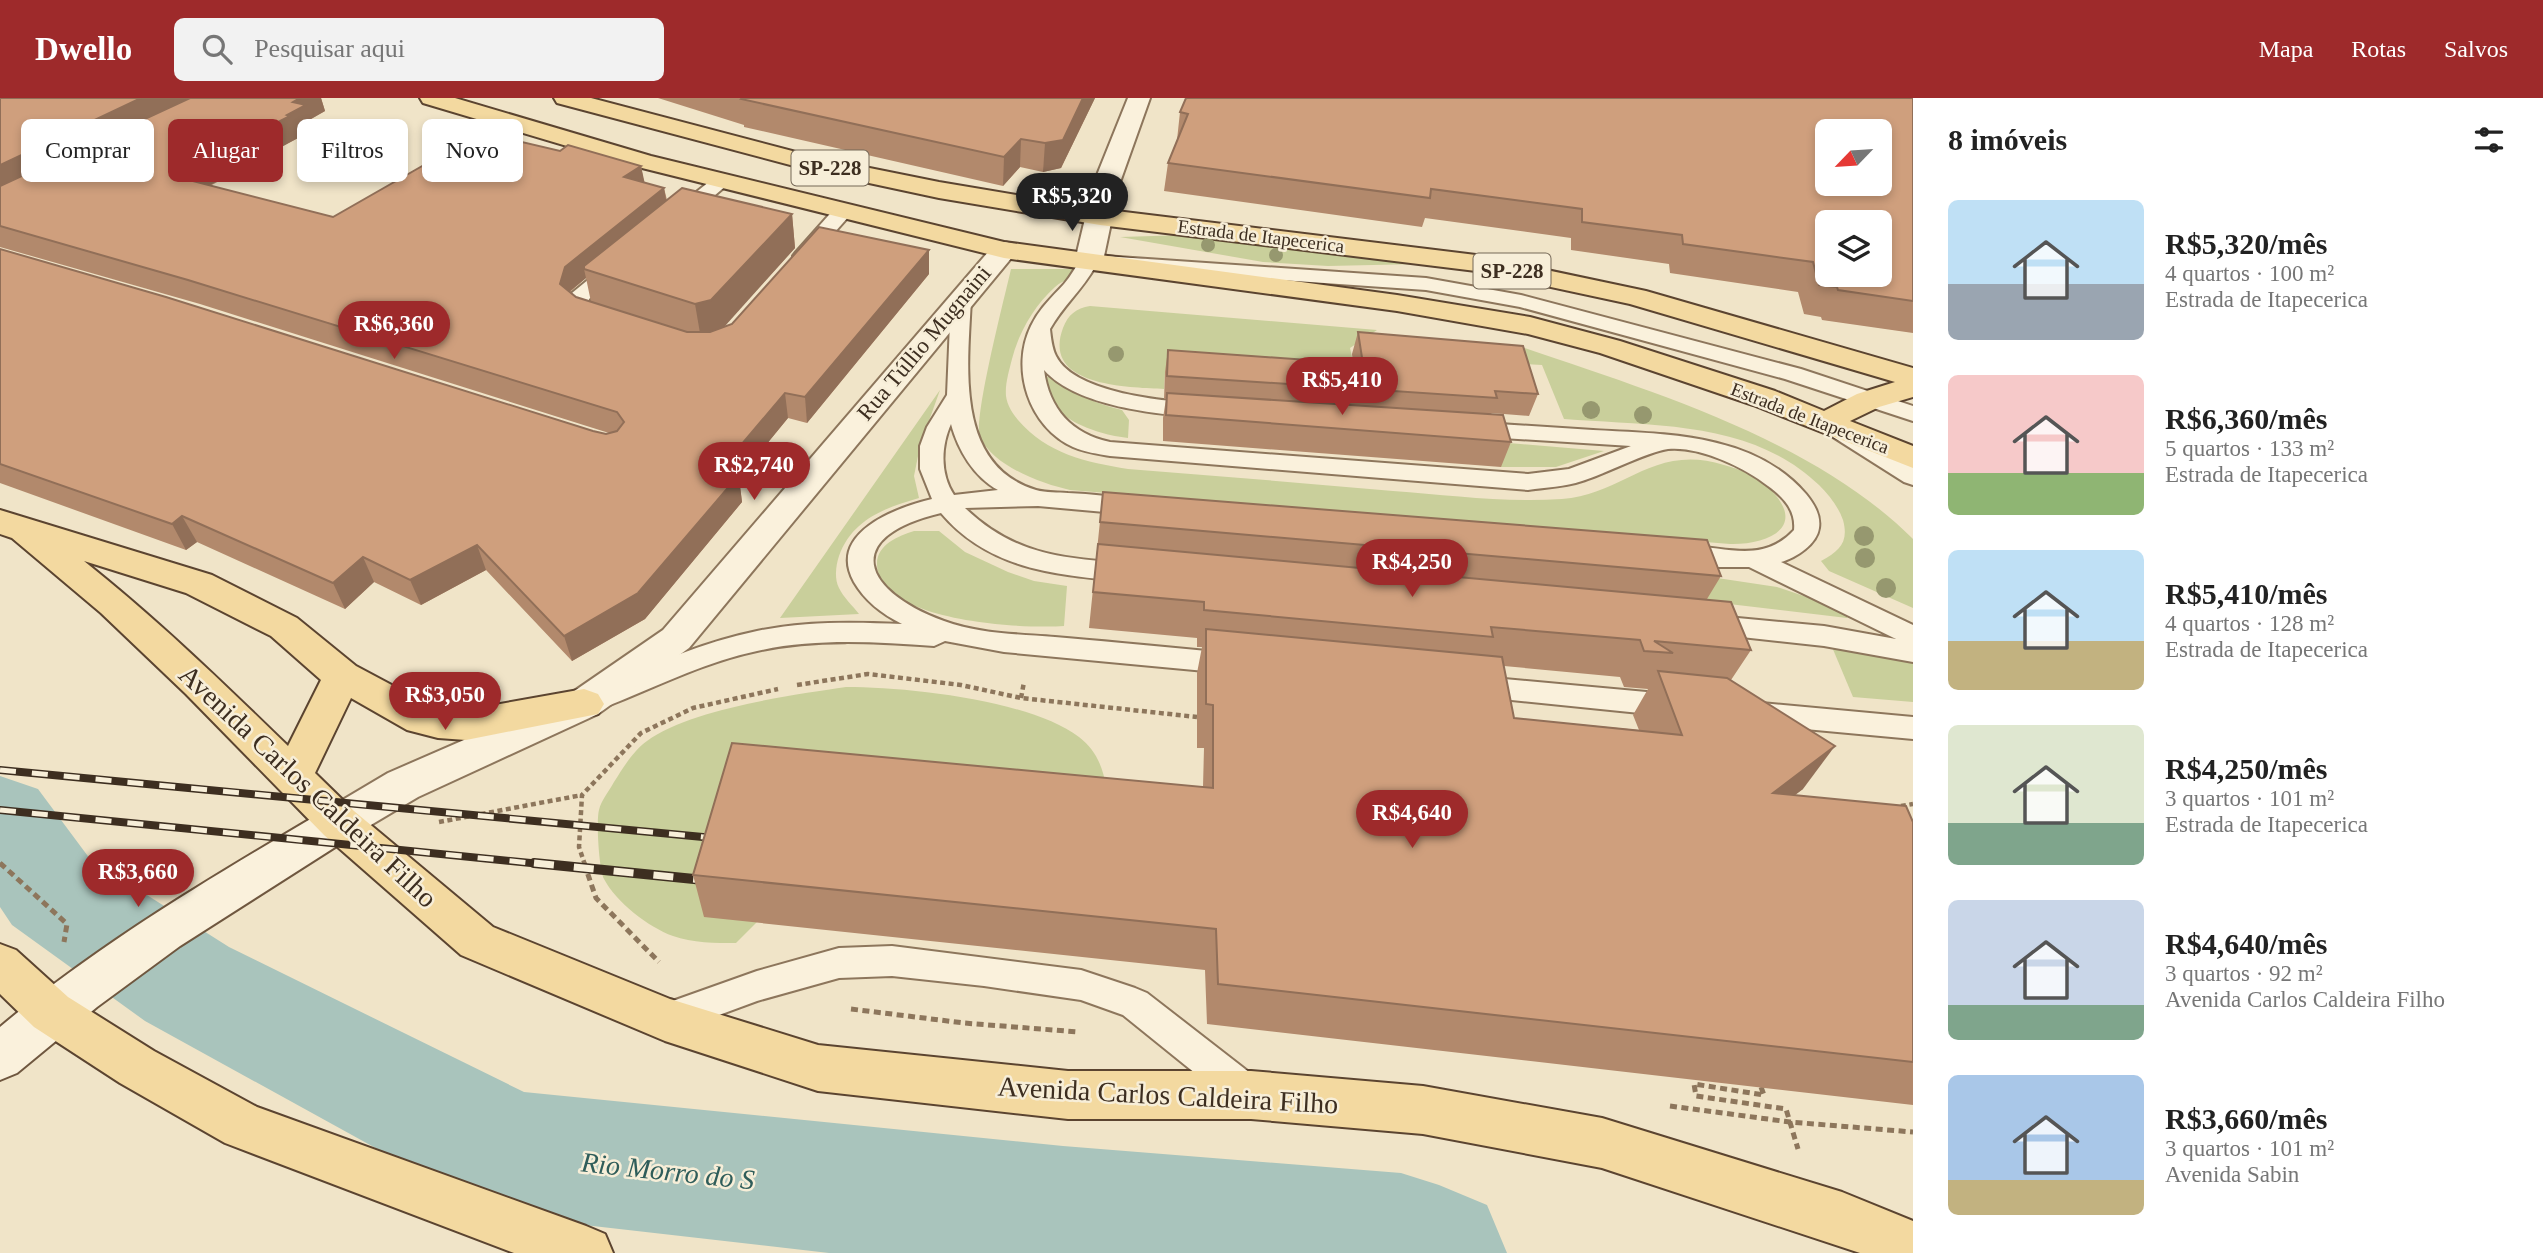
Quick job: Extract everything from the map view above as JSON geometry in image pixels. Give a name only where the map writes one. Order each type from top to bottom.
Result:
[{"type":"main road","name":"Estrada de Itapecerica","points":[[431,98],[721,181],[1004,250],[1397,303],[1530,326],[1673,367],[1764,398],[1907,454]]},
{"type":"main road","name":"Estrada de Itapecerica","points":[[565,98],[813,164],[939,190],[1100,217],[1476,263],[1636,297],[1913,378]]},
{"type":"main road","points":[[691,173],[767,181],[1037,237],[1073,230],[1100,217]]},
{"type":"main road","points":[[1827,423],[1843,411],[1868,399],[1913,388]]},
{"type":"main road","points":[[12,525],[199,584],[284,627],[342,676],[421,719],[466,725],[584,704]]},
{"type":"main road","name":"Avenida Carlos Caldeira Filho","points":[[12,525],[114,604],[200,684],[339,823],[478,941],[665,1020],[818,1068],[1068,1096],[1251,1095],[1423,1110],[1602,1143],[1816,1210],[1913,1248]]},
{"type":"main road","points":[[293,776],[342,676]]},
{"type":"main road","points":[[0,964],[51,1012],[137,1067],[243,1126],[586,1253]]},
{"type":"street","points":[[1089,261],[1106,185],[1139,98]]},
{"type":"street","name":"Rua Túllio Mugnaini","points":[[0,1056],[51,1012],[102,974],[211,900],[402,785],[584,704],[676,639],[1004,250]]},
{"type":"lane","points":[[660,230],[721,181]]},
{"type":"lane","points":[[789,271],[843,211]]},
{"type":"lane","points":[[626,326],[590,315],[578,308],[579,296],[630,255]]},
{"type":"lane","points":[[1089,261],[1072,286],[1048,313],[1040,329],[1030,364],[1034,387],[1046,411],[1063,430],[1080,442],[1110,449],[1528,482],[1573,476],[1666,442]]},
{"type":"lane","name":"Estrada de Itapecerica","points":[[1089,261],[1426,284],[1521,302],[1633,330],[1793,374],[1913,414]]},
{"type":"lane","points":[[961,299],[956,398],[967,440],[977,457],[1006,487],[1031,497]]},
{"type":"lane","points":[[1040,329],[1041,344],[1048,362],[1066,376],[1094,390],[1159,408],[1223,412]]},
{"type":"lane","points":[[956,398],[939,425],[932,447],[932,473],[948,504],[960,519],[984,537],[1018,554],[1052,565],[1161,575]]},
{"type":"lane","points":[[1827,423],[1913,477]]},
{"type":"lane","points":[[1450,427],[1666,442],[1713,449],[1741,458],[1775,477],[1791,491],[1803,508],[1807,525],[1801,539],[1780,554],[1752,558],[1659,554]]},
{"type":"lane","points":[[958,638],[899,612],[876,593],[863,574],[859,559],[867,539],[883,527],[912,514],[984,498],[1031,497],[1155,508]]},
{"type":"lane","points":[[1752,558],[1913,636]]},
{"type":"lane","points":[[1676,622],[1824,636],[1913,652]]},
{"type":"lane","points":[[584,704],[677,667],[759,640],[839,633],[887,632],[1262,666]]},
{"type":"lane","points":[[1453,684],[1913,728]]},
{"type":"lane","points":[[665,1020],[757,986],[839,963],[892,961],[984,971],[1081,985],[1135,1004],[1251,1095]]},
{"type":"path","points":[[797,685],[868,674],[961,685],[1021,698],[1197,717]]},
{"type":"path","points":[[386,864],[429,824],[582,795],[641,733],[693,708],[778,689]]},
{"type":"path","points":[[582,795],[579,847],[596,898],[660,963],[672,966]]},
{"type":"path","points":[[1892,807],[1913,804]]},
{"type":"path","points":[[0,863],[67,924],[51,1012]]},
{"type":"path","points":[[1761,1087],[1764,1095],[1694,1084],[1696,1096],[1786,1110],[1816,1210]]},
{"type":"path","points":[[1790,1122],[1913,1132]]},
{"type":"green space","points":[[1187,235],[1419,264],[1328,266],[1263,262],[1120,237]]},
{"type":"green space","points":[[1011,269],[1094,269],[1059,284],[1034,311],[1015,349],[1006,387],[1010,409],[1018,420],[1029,432],[1068,455],[1128,469],[1520,500],[1562,499],[1584,495],[1658,465],[1677,460],[1699,460],[1736,469],[1765,485],[1781,503],[1785,514],[1784,524],[1769,537],[1744,544],[1730,544],[1070,490],[1046,483],[1007,465],[986,447],[980,437],[985,383]]},
{"type":"green space","points":[[1090,306],[1377,330],[1350,348],[1355,371],[1165,372],[1164,389],[1130,387],[1092,380],[1076,373],[1065,362],[1060,347],[1065,323],[1077,310]]},
{"type":"green space","points":[[1519,346],[1675,400],[1779,446],[1828,473],[1873,504],[1913,539],[1913,608],[1829,571],[1821,561],[1838,549],[1844,540],[1843,520],[1836,505],[1819,485],[1792,464],[1763,448],[1732,437],[1699,430],[1564,419],[1542,365],[1477,361]]},
{"type":"green space","points":[[1045,377],[1057,377],[1087,398],[1122,410],[1129,420],[1128,438],[1087,428],[1062,413],[1047,391]]},
{"type":"green space","points":[[940,390],[920,446],[914,476],[919,498],[882,511],[861,524],[852,533],[839,556],[837,584],[859,614],[780,618]]},
{"type":"green space","points":[[1497,442],[1604,451],[1556,467],[1501,467]]},
{"type":"green space","points":[[914,531],[939,531],[965,552],[1008,572],[1034,581],[1067,586],[1064,626],[1018,626],[956,618],[926,610],[901,599],[884,584],[877,565],[878,558],[889,542]]},
{"type":"green space","points":[[1684,573],[1777,587],[1848,611],[1847,618],[1695,600]]},
{"type":"green space","points":[[1832,647],[1913,659],[1913,702],[1853,697]]},
{"type":"green space","points":[[846,687],[967,698],[1000,705],[1057,724],[1090,747],[1098,759],[1106,787],[757,922],[736,943],[712,943],[673,936],[643,920],[616,896],[602,874],[599,856],[599,810],[621,771],[642,745],[666,730],[715,712],[771,699]]},
{"type":"building","points":[[0,98],[141,98],[97,119],[21,119],[21,155],[0,165]]},
{"type":"building","points":[[190,98],[300,98],[293,102],[306,105],[283,120],[168,119],[168,182],[196,182],[333,217],[394,182],[408,182],[408,174],[422,166],[422,182],[523,182],[523,142],[560,151],[568,145],[641,166],[624,177],[664,188],[565,267],[560,284],[576,297],[687,332],[710,332],[732,324],[819,227],[929,250],[805,397],[785,393],[719,471],[738,476],[638,593],[564,636],[477,545],[410,580],[363,557],[333,583],[182,516],[172,524],[0,464],[0,249],[166,297],[593,431],[606,434],[617,431],[624,422],[617,412],[188,280],[0,226],[0,186],[21,176],[21,182],[154,182],[154,119],[145,119]]},
{"type":"building","points":[[742,98],[1083,98],[1063,140],[1045,143],[1021,139],[1004,157]]},
{"type":"building","points":[[1186,98],[1913,98],[1913,301],[1838,290],[1837,287],[1892,287],[1892,210],[1815,210],[1815,270],[1813,262],[1683,244],[1682,235],[1582,222],[1582,209],[1431,189],[1430,198],[1168,163],[1188,114],[1180,112]]},
{"type":"building","points":[[682,188],[792,214],[711,300],[695,304],[584,269],[584,266]]},
{"type":"building","points":[[1358,332],[1523,346],[1538,394],[1495,391],[1497,398],[1167,376],[1168,350],[1363,364]]},
{"type":"building","points":[[1167,393],[1503,415],[1511,442],[1166,415]]},
{"type":"building","points":[[1103,492],[1707,540],[1721,576],[1100,522]]},
{"type":"building","points":[[1098,544],[1731,602],[1751,650],[1654,641],[1673,653],[1644,651],[1640,640],[1491,627],[1493,637],[1204,610],[1204,602],[1093,592]]},
{"type":"building","points":[[1206,629],[1502,657],[1514,718],[1682,735],[1658,671],[1727,678],[1835,746],[1773,793],[1906,806],[1913,822],[1913,1062],[1218,984],[1216,929],[693,875],[732,743],[1213,788],[1213,705],[1206,704]]},
{"type":"waterway","name":"Rio Morro do S","points":[[0,819],[51,892],[187,984],[514,1154],[1063,1213],[1401,1241],[1439,1253]]},
{"type":"railway","points":[[0,770],[724,839]]},
{"type":"railway","points":[[0,810],[551,865]]},
{"type":"railway","points":[[534,863],[714,881]]}]
